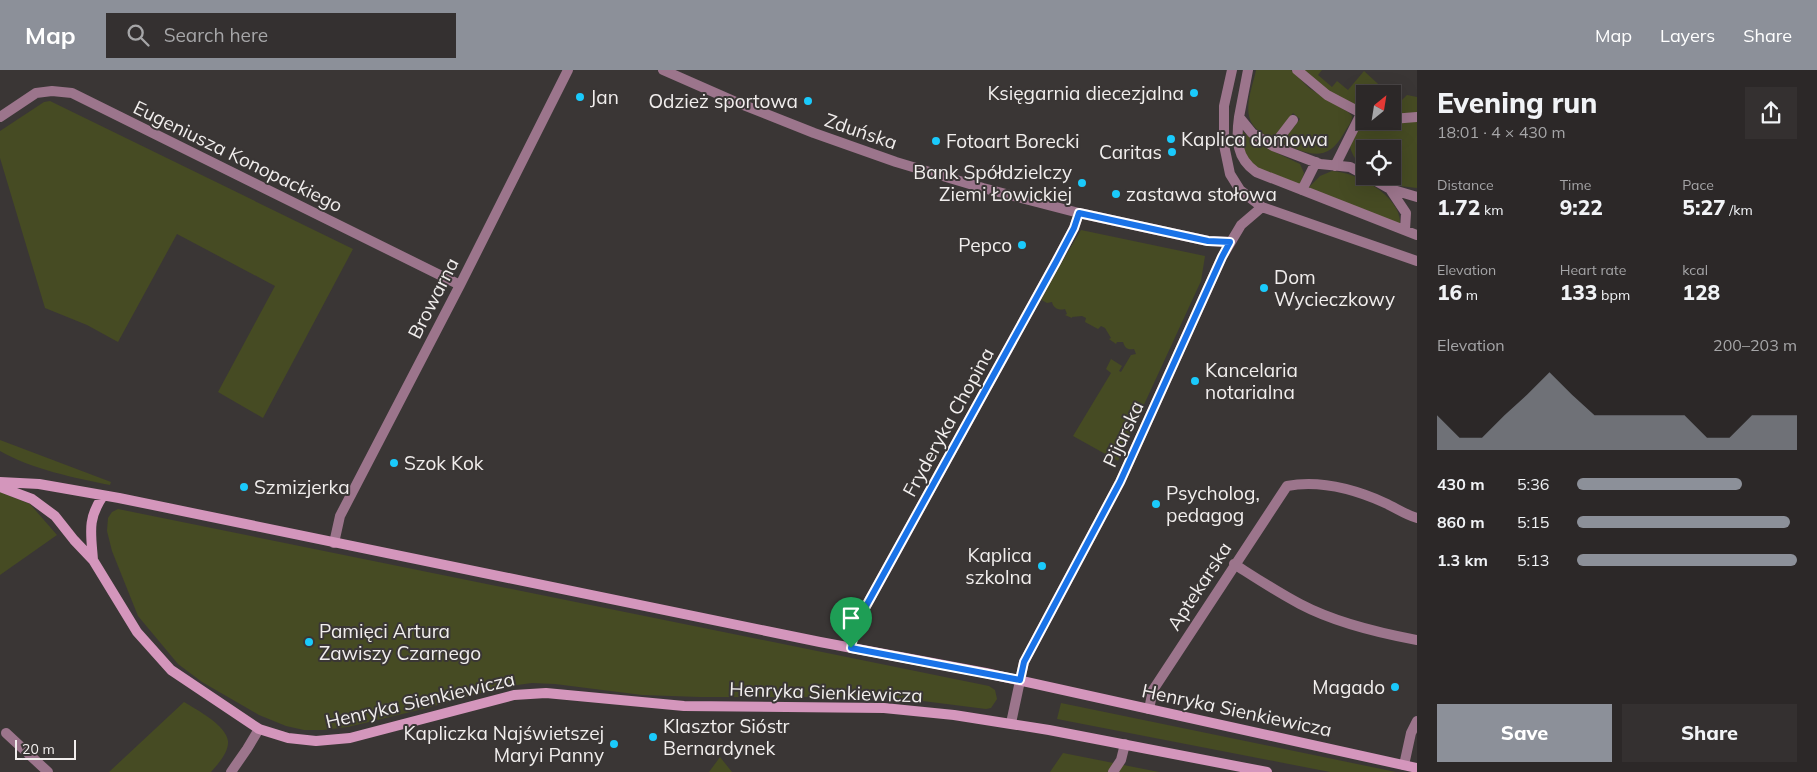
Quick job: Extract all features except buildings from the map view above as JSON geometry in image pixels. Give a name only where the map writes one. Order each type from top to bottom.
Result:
[{"type":"street","name":"Browarna","points":[[334,543],[340,516],[460,285],[568,70]]},
{"type":"street","name":"Zduńska","points":[[663,70],[814,133],[948,177],[1079,213],[1208,241],[1230,242]]},
{"type":"street","points":[[1232,70],[1224,106],[1224,145],[1230,174],[1240,190],[1262,207],[1415,261]]},
{"type":"street","points":[[1248,70],[1237,133],[1242,158],[1247,165],[1256,172],[1417,235]]},
{"type":"street","points":[[1297,70],[1327,96],[1356,111]]},
{"type":"street","name":"Eugeniusza Konopackiego","points":[[0,117],[36,93],[52,91],[72,93],[460,285]]},
{"type":"street","points":[[1401,117],[1417,116]]},
{"type":"street","points":[[1239,117],[1252,133],[1273,146],[1316,162],[1350,167],[1356,170]]},
{"type":"street","points":[[1273,146],[1293,120]]},
{"type":"street","points":[[1335,166],[1356,128]]},
{"type":"street","points":[[1302,190],[1316,162]]},
{"type":"street","points":[[1383,185],[1417,198]]},
{"type":"street","points":[[1390,189],[1406,213],[1405,230]]},
{"type":"street","name":"Pijarska","points":[[1020,680],[1024,662],[1120,482],[1222,257],[1241,225],[1262,207]]},
{"type":"street","name":"Fryderyka Chopina","points":[[851,648],[855,627],[860,617],[1056,262],[1074,228],[1079,213]]},
{"type":"street","name":"Henryka Sienkiewicza","points":[[0,482],[40,484],[103,496],[851,648],[1020,680],[1417,768]]},
{"type":"street","name":"Aptekarska","points":[[1149,709],[1153,690],[1286,486],[1311,483],[1345,488],[1384,502],[1417,518]]},
{"type":"street","name":"Henryka Sienkiewicza","points":[[0,487],[32,499],[55,516],[93,560],[137,632],[171,670],[259,729],[288,738],[316,741],[333,740],[373,733],[514,695],[546,693],[684,706],[884,708],[1011,723],[1267,772]]},
{"type":"street","points":[[93,560],[91,518],[103,496]]},
{"type":"street","points":[[1234,564],[1301,604],[1324,614],[1397,637],[1417,640]]},
{"type":"street","points":[[1011,723],[1020,680]]},
{"type":"street","points":[[1404,765],[1411,733],[1417,721]]},
{"type":"street","points":[[231,772],[259,729]]},
{"type":"street","points":[[6,733],[48,772]]},
{"type":"street","points":[[1113,772],[1121,760],[1124,744]]},
{"type":"green space","points":[[1256,70],[1291,70],[1309,88],[1348,112],[1352,116],[1351,120],[1338,143],[1324,153],[1316,154],[1281,143],[1300,119],[1293,113],[1272,139],[1257,129],[1253,125],[1248,112],[1249,98]]},
{"type":"green space","points":[[1303,70],[1322,70],[1318,75],[1332,87],[1337,81],[1348,90],[1364,71],[1379,85],[1356,85],[1356,106],[1325,88]]},
{"type":"green space","points":[[1407,95],[1417,97],[1417,113],[1401,114],[1401,101]]},
{"type":"green space","points":[[50,101],[353,249],[263,418],[218,392],[275,286],[177,234],[118,342],[87,325],[45,308],[0,158],[0,131],[44,102]]},
{"type":"green space","points":[[1417,121],[1417,188],[1398,185],[1401,185],[1401,140],[1356,140],[1356,158],[1350,147],[1359,130],[1401,130],[1401,123]]},
{"type":"green space","points":[[1243,132],[1260,145],[1300,164],[1304,173],[1300,186],[1254,167],[1242,153]]},
{"type":"green space","points":[[1332,171],[1342,172],[1356,177],[1356,185],[1371,185],[1394,205],[1399,215],[1400,225],[1307,189],[1320,176]]},
{"type":"green space","points":[[1081,230],[1205,256],[1201,281],[1118,461],[1073,436],[1111,373],[1106,369],[1111,359],[1122,366],[1119,371],[1121,372],[1131,355],[1136,354],[1134,349],[1127,348],[1123,342],[1117,342],[1116,344],[1109,339],[1111,338],[1105,328],[1101,326],[1098,329],[1085,322],[1086,318],[1082,316],[1072,318],[1065,315],[1067,314],[1065,309],[1061,310],[1054,306],[1052,302],[1047,303],[1040,299]]},
{"type":"green space","points":[[0,440],[111,482],[110,485],[68,476],[25,463],[0,451]]},
{"type":"green space","points":[[0,492],[30,504],[57,535],[0,575]]},
{"type":"green space","points":[[118,509],[989,686],[995,690],[997,699],[991,708],[986,709],[891,697],[700,697],[642,695],[555,684],[532,683],[502,687],[348,727],[304,730],[286,726],[259,715],[202,682],[178,664],[138,616],[112,551],[107,531],[108,518],[112,512]]},
{"type":"green space","points":[[184,702],[210,718],[226,735],[228,741],[227,749],[211,772],[109,772]]},
{"type":"green space","points":[[1061,703],[1396,772],[1330,772],[1057,719]]},
{"type":"green space","points":[[1063,753],[1159,772],[1050,772]]},
{"type":"green space","points":[[720,757],[732,772],[709,772]]},
{"type":"place","name":"Księgarnia diecezjalna","points":[[1194,93]]},
{"type":"place","name":"Jan","points":[[580,97]]},
{"type":"place","name":"Odzież sportowa","points":[[808,101]]},
{"type":"place","name":"Kaplica domowa","points":[[1171,139]]},
{"type":"place","name":"Fotoart Borecki","points":[[936,141]]},
{"type":"place","name":"Caritas","points":[[1172,152]]},
{"type":"place","name":"Bank Spółdzielczy Ziemi Łowickiej","points":[[1082,183]]},
{"type":"place","name":"zastawa stołowa","points":[[1116,194]]},
{"type":"place","name":"Pepco","points":[[1022,245]]},
{"type":"place","name":"Dom Wycieczkowy","points":[[1264,288]]},
{"type":"place","name":"Kancelaria notarialna","points":[[1195,381]]},
{"type":"place","name":"Szok Kok","points":[[394,463]]},
{"type":"place","name":"Szmizjerka","points":[[244,487]]},
{"type":"place","name":"Psycholog, pedagog","points":[[1156,504]]},
{"type":"place","name":"Kaplica szkolna","points":[[1042,566]]},
{"type":"place","name":"Pamięci Artura Zawiszy Czarnego","points":[[309,642]]},
{"type":"place","name":"Magado","points":[[1395,687]]},
{"type":"place","name":"Klasztor Sióstr Bernardynek","points":[[653,737]]},
{"type":"place","name":"Kapliczka Najświetszej Maryi Panny","points":[[614,744]]},
{"type":"route","points":[[1079,213],[1208,241],[1230,242],[1136,450],[1024,662],[1020,680],[851,648],[855,627],[860,617],[1056,262],[1074,228],[1079,213]]}]
